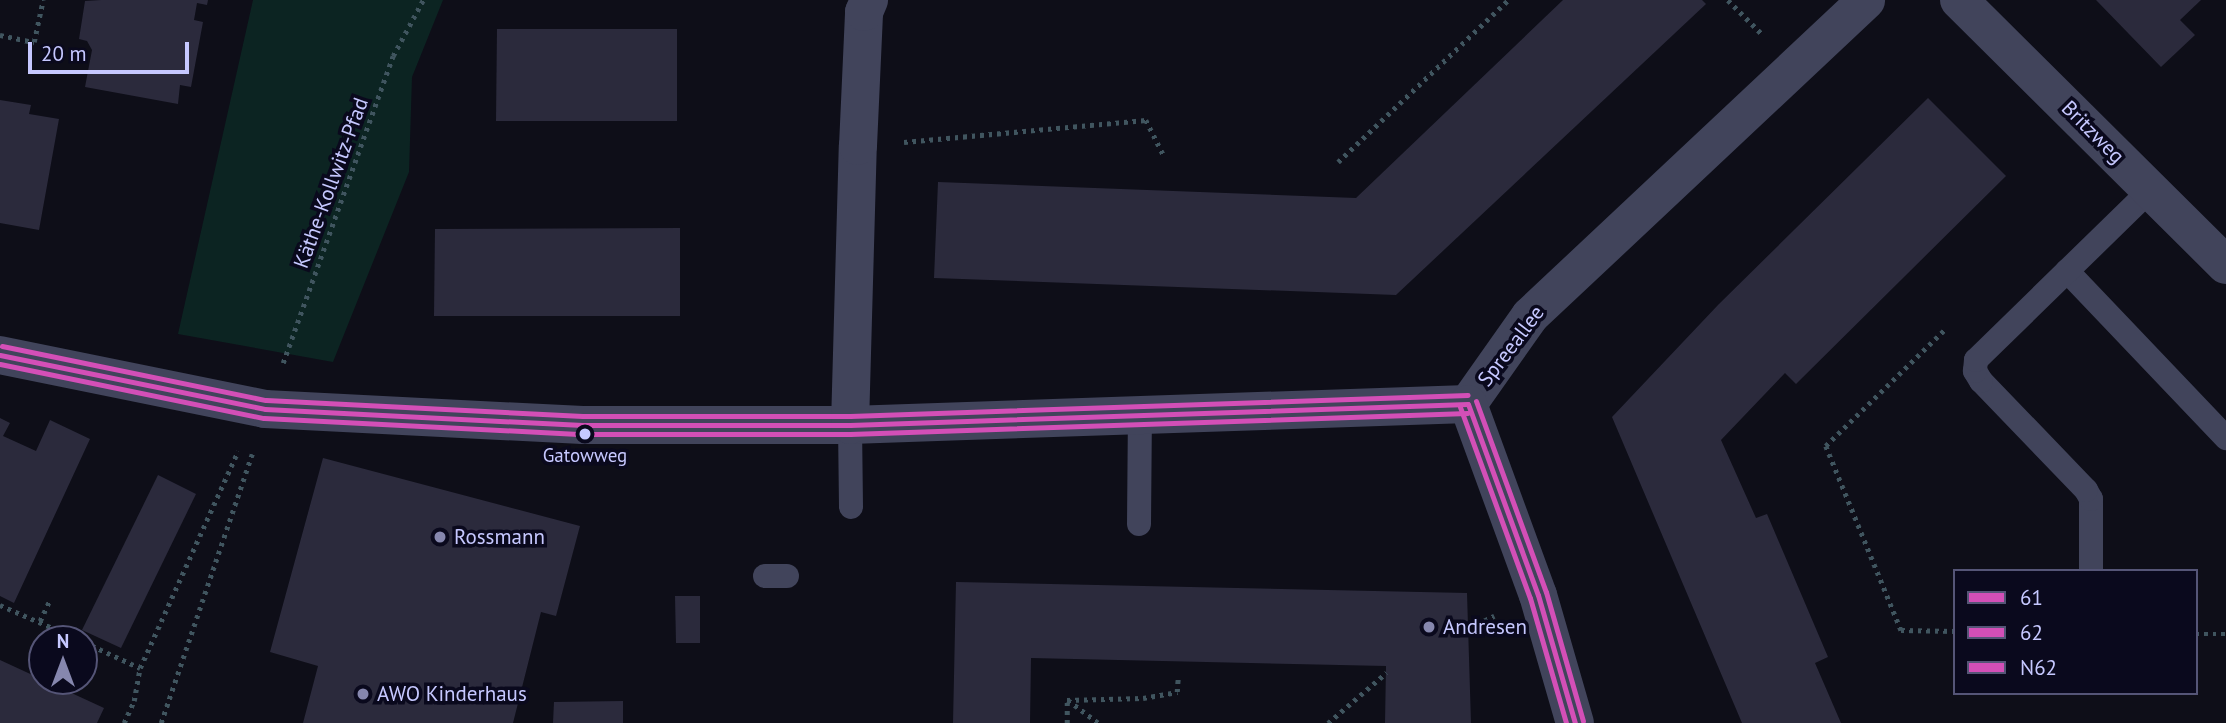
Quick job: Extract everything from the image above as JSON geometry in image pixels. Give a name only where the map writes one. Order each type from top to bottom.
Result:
[{"type":"street","points":[[850,425],[858,146],[864,12],[869,0]]},
{"type":"street","name":"Spreeallee","points":[[0,355],[265,409],[583,425],[850,425],[1140,418],[1351,405],[1468,404],[1530,316],[1866,0]]},
{"type":"street","name":"Britzweg","points":[[1959,0],[2226,265]]},
{"type":"street","points":[[1468,404],[1538,595],[1575,723]]},
{"type":"lane","points":[[2091,569],[2091,499],[2086,490],[1975,371],[1976,360],[2150,190]]},
{"type":"lane","points":[[2067,271],[2226,438]]},
{"type":"lane","points":[[1139,524],[1140,418]]},
{"type":"lane","points":[[850,425],[851,507]]},
{"type":"path","points":[[0,35],[34,42],[43,0]]},
{"type":"path","name":"Käthe-Kollwitz-Pfad","points":[[282,367],[393,57],[423,0]]},
{"type":"path","points":[[1338,162],[1508,0]]},
{"type":"path","points":[[858,146],[1146,120],[1165,158]]},
{"type":"path","points":[[1953,322],[1826,446],[1901,631],[1953,631]]},
{"type":"path","points":[[124,723],[134,701],[140,668],[230,460],[247,439]]},
{"type":"path","points":[[162,723],[250,469],[253,442]]},
{"type":"path","points":[[40,621],[50,600]]},
{"type":"path","points":[[0,605],[48,625]]},
{"type":"path","points":[[2198,634],[2226,634]]},
{"type":"path","points":[[98,648],[140,668]]},
{"type":"path","points":[[1328,723],[1386,673]]},
{"type":"path","points":[[1068,700],[1143,698],[1177,692],[1178,677]]},
{"type":"path","points":[[1067,723],[1068,700]]},
{"type":"path","points":[[1068,700],[1098,723]]},
{"type":"green space","points":[[253,0],[443,0],[412,77],[409,172],[333,362],[178,334]]},
{"type":"building","points":[[208,0],[207,5],[197,3],[194,20],[203,22],[191,87],[180,85],[178,104],[85,87],[92,50],[87,41],[79,39],[85,1]]},
{"type":"building","points":[[1563,0],[1702,0],[1706,4],[1396,295],[934,278],[938,182],[1356,198]]},
{"type":"building","points":[[2096,0],[2201,0],[2180,20],[2195,35],[2161,67]]},
{"type":"building","points":[[497,29],[677,29],[677,121],[496,121]]},
{"type":"building","points":[[1928,98],[2006,176],[1796,384],[1785,373],[1721,440],[1756,518],[1767,514],[1828,657],[1815,663],[1841,723],[1742,723],[1612,417],[1718,305]]},
{"type":"building","points":[[0,100],[31,105],[29,114],[59,119],[39,230],[0,223]]},
{"type":"building","points":[[680,228],[680,316],[434,316],[435,229]]},
{"type":"building","points":[[0,418],[10,423],[3,436],[36,451],[50,420],[90,439],[14,603],[0,596]]},
{"type":"building","points":[[323,458],[580,526],[556,616],[541,612],[513,723],[303,723],[318,666],[270,652]]},
{"type":"building","points":[[158,475],[196,494],[121,648],[98,637],[98,625],[84,625]]},
{"type":"building","points":[[956,582],[1467,593],[1471,723],[1385,723],[1386,666],[1031,658],[1030,723],[953,723]]},
{"type":"building","points":[[675,596],[700,596],[700,643],[676,643]]},
{"type":"building","points":[[0,660],[28,673],[28,695],[76,695],[104,708],[97,723],[0,723]]},
{"type":"building","name":"AWO Kinderhaus","points":[[623,701],[623,723],[553,723],[554,702]]},
{"type":"transit line","name":"N62","points":[[2,346],[266,400],[583,416],[850,416],[1468,395]]},
{"type":"transit line","name":"61","points":[[0,355],[265,409],[583,425],[850,425],[1468,404]]},
{"type":"transit line","name":"62","points":[[0,364],[264,418],[583,434],[850,434],[1468,413]]},
{"type":"transit line","name":"N62","points":[[1476,401],[1546,592],[1583,721]]},
{"type":"transit line","name":"61","points":[[1468,404],[1538,595],[1575,723]]},
{"type":"transit line","name":"62","points":[[1460,407],[1530,598],[1566,723]]},
{"type":"place","name":"Gatowweg","points":[[585,434]]},
{"type":"place","name":"Rossmann","points":[[440,537]]},
{"type":"place","name":"Andresen","points":[[1429,627]]},
{"type":"place","name":"AWO Kinderhaus","points":[[363,694]]}]
